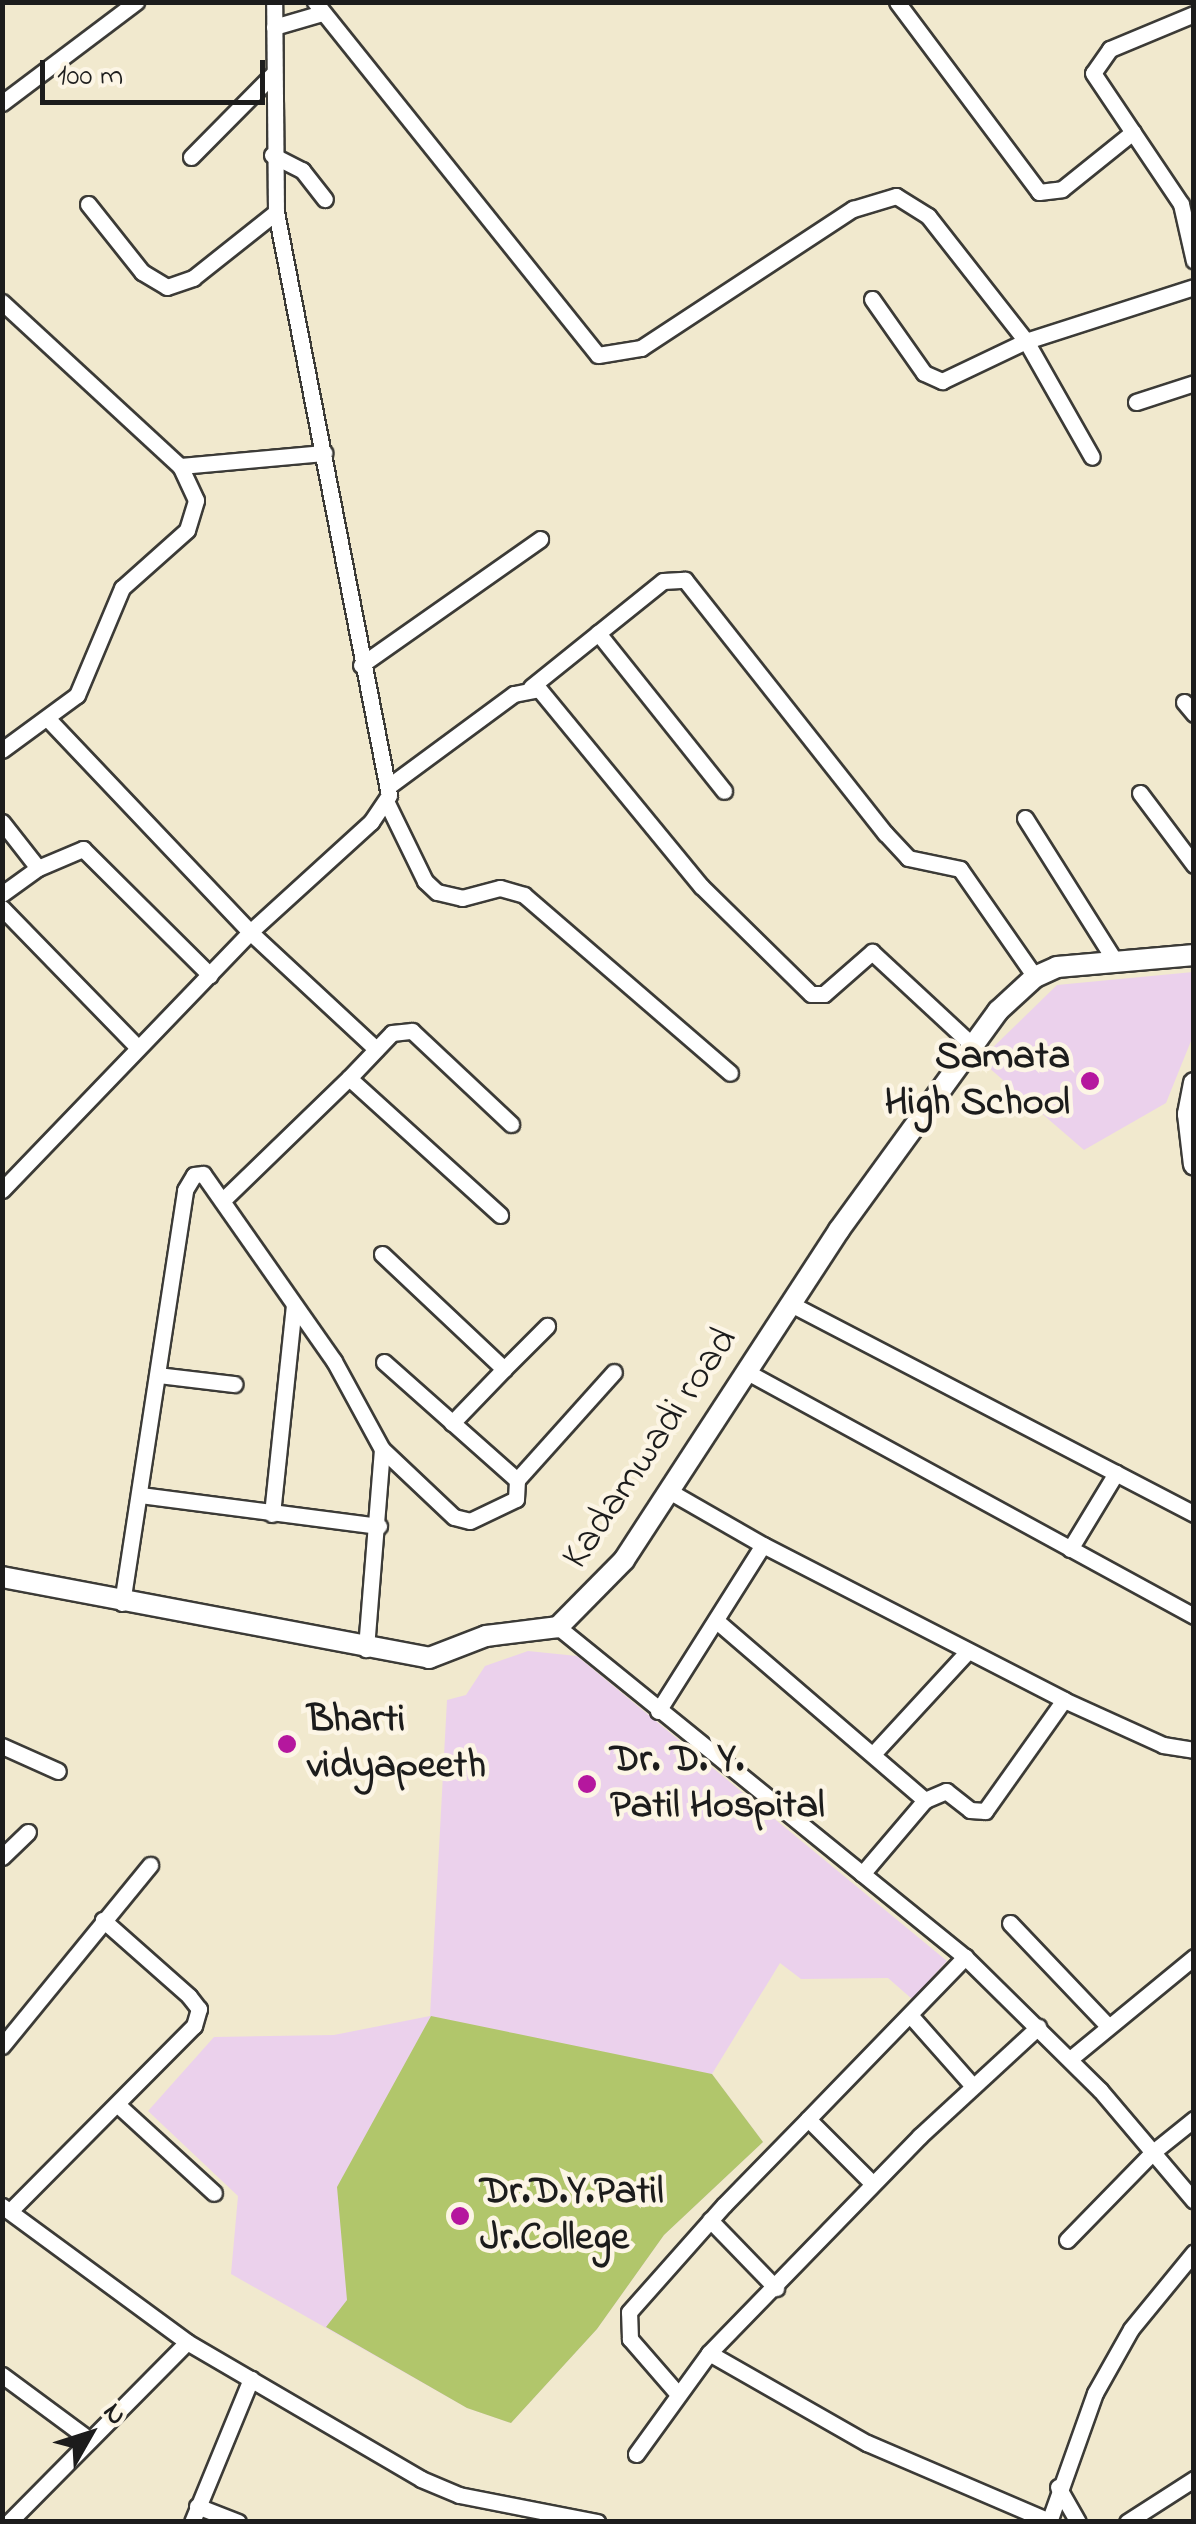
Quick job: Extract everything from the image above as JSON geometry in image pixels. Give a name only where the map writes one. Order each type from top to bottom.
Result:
[{"type":"street","points":[[2,103],[136,2]]},
{"type":"street","points":[[274,2],[272,155],[276,212],[324,452],[360,665],[388,794],[426,882],[437,892],[462,898],[511,888],[524,896],[730,1073]]},
{"type":"street","points":[[898,2],[1039,192],[1049,194],[1078,179],[1133,132]]},
{"type":"street","points":[[274,27],[318,8],[598,356],[641,348],[853,209],[896,196],[928,216],[1026,341],[1092,457]]},
{"type":"street","points":[[1194,14],[1129,39],[1094,66],[1096,81],[1181,204],[1194,261]]},
{"type":"street","points":[[191,157],[274,74]]},
{"type":"street","points":[[272,155],[302,170],[325,199]]},
{"type":"street","points":[[88,204],[142,272],[167,286],[193,278],[276,212]]},
{"type":"street","points":[[872,300],[935,381],[1026,341],[1194,288]]},
{"type":"street","points":[[2,302],[180,466],[196,500],[187,530],[122,588],[78,695],[2,750]]},
{"type":"street","points":[[1136,402],[1194,383]]},
{"type":"street","points":[[180,466],[324,452]]},
{"type":"street","points":[[360,665],[540,539]]},
{"type":"street","points":[[2,1190],[137,1047],[388,794],[663,581],[685,580],[908,858],[960,869],[1035,977],[1115,961],[1194,955]]},
{"type":"street","points":[[598,633],[724,791]]},
{"type":"street","points":[[531,687],[546,696],[702,886],[811,994],[824,994],[872,952],[970,1043]]},
{"type":"street","points":[[48,719],[250,932],[376,1048]]},
{"type":"street","points":[[1140,794],[1194,865]]},
{"type":"street","points":[[1025,818],[1115,961]]},
{"type":"street","points":[[2,822],[38,868]]},
{"type":"street","points":[[2,894],[38,868],[83,849],[210,975]]},
{"type":"street","points":[[2,908],[137,1047]]},
{"type":"street","name":"Kadamwadi road","points":[[2,1577],[366,1649],[430,1658],[486,1636],[558,1627],[604,1586],[749,1373],[789,1304],[970,1043],[1035,977]]},
{"type":"street","points":[[225,1198],[392,1033],[412,1030],[510,1124]]},
{"type":"street","points":[[349,1078],[500,1215]]},
{"type":"street","points":[[1193,1163],[1194,1083]]},
{"type":"street","points":[[122,1602],[188,1181],[204,1174],[225,1198],[366,1412],[382,1449],[462,1521],[516,1499],[517,1480],[614,1372]]},
{"type":"street","points":[[382,1254],[504,1369]]},
{"type":"street","points":[[789,1304],[1194,1514]]},
{"type":"street","points":[[272,1514],[294,1306]]},
{"type":"street","points":[[452,1424],[547,1326]]},
{"type":"street","points":[[384,1362],[517,1480]]},
{"type":"street","points":[[749,1373],[1194,1616]]},
{"type":"street","points":[[158,1375],[234,1384]]},
{"type":"street","points":[[366,1649],[379,1526],[382,1449]]},
{"type":"street","points":[[1070,1549],[1116,1474]]},
{"type":"street","points":[[669,1491],[763,1545],[1064,1700],[1164,1745],[1194,1750]]},
{"type":"street","points":[[140,1495],[379,1526]]},
{"type":"street","points":[[658,1711],[718,1623],[763,1545]]},
{"type":"street","points":[[718,1623],[925,1800]]},
{"type":"street","points":[[558,1627],[965,1957],[1070,2059],[1194,2201]]},
{"type":"street","points":[[874,1754],[968,1651]]},
{"type":"street","points":[[862,1874],[925,1800],[946,1791],[970,1810],[985,1810],[1064,1700]]},
{"type":"street","points":[[2,1746],[58,1772]]},
{"type":"street","points":[[2,1857],[28,1832]]},
{"type":"street","points":[[2,2046],[150,1866]]},
{"type":"street","points":[[103,1920],[199,2009],[194,2026],[6,2209],[187,2342],[421,2479],[460,2495],[597,2522]]},
{"type":"street","points":[[1010,1923],[1108,2026]]},
{"type":"street","points":[[678,2392],[638,2351],[627,2325],[640,2298],[710,2220],[965,1957]]},
{"type":"street","points":[[1070,2059],[1194,1957]]},
{"type":"street","points":[[910,2015],[972,2085]]},
{"type":"street","points":[[636,2454],[709,2353],[776,2288],[872,2183],[1038,2026]]},
{"type":"street","points":[[118,2104],[214,2193]]},
{"type":"street","points":[[808,2119],[872,2183]]},
{"type":"street","points":[[1068,2240],[1152,2152],[1194,2120]]},
{"type":"street","points":[[710,2220],[776,2288]]},
{"type":"street","points":[[709,2353],[867,2443],[1049,2521],[1058,2487],[1096,2393],[1131,2330],[1194,2252]]},
{"type":"street","points":[[9,2522],[187,2342]]},
{"type":"street","points":[[2,2375],[90,2440]]},
{"type":"street","points":[[238,2522],[194,2514],[251,2378]]},
{"type":"street","points":[[1128,2522],[1194,2479]]},
{"type":"street","points":[[1058,2487],[1078,2522]]},
{"type":"shaded area","name":"Samata High School","points":[[1193,972],[1193,1036],[1166,1103],[1084,1150],[980,1060],[1057,985]]},
{"type":"shaded area","points":[[528,1651],[577,1656],[947,1961],[912,1999],[888,1978],[801,1979],[780,1963],[712,2074],[763,2142],[664,2235],[597,2329],[511,2423],[467,2408],[231,2274],[238,2196],[148,2111],[214,2037],[334,2035],[430,2016],[447,1700],[466,1695],[485,1666]]},
{"type":"green space","name":"Dr.D.Y.Patil Jr.College","points":[[431,2016],[712,2074],[763,2142],[664,2235],[597,2329],[511,2423],[467,2408],[326,2327],[347,2300],[337,2187]]},
{"type":"place","name":"Samata High School","points":[[1090,1081]]},
{"type":"place","name":"Bharti vidyapeeth","points":[[287,1744]]},
{"type":"place","name":"Dr. D. Y. Patil Hospital","points":[[587,1784]]},
{"type":"place","name":"Dr.D.Y.Patil Jr.College","points":[[460,2216]]}]
